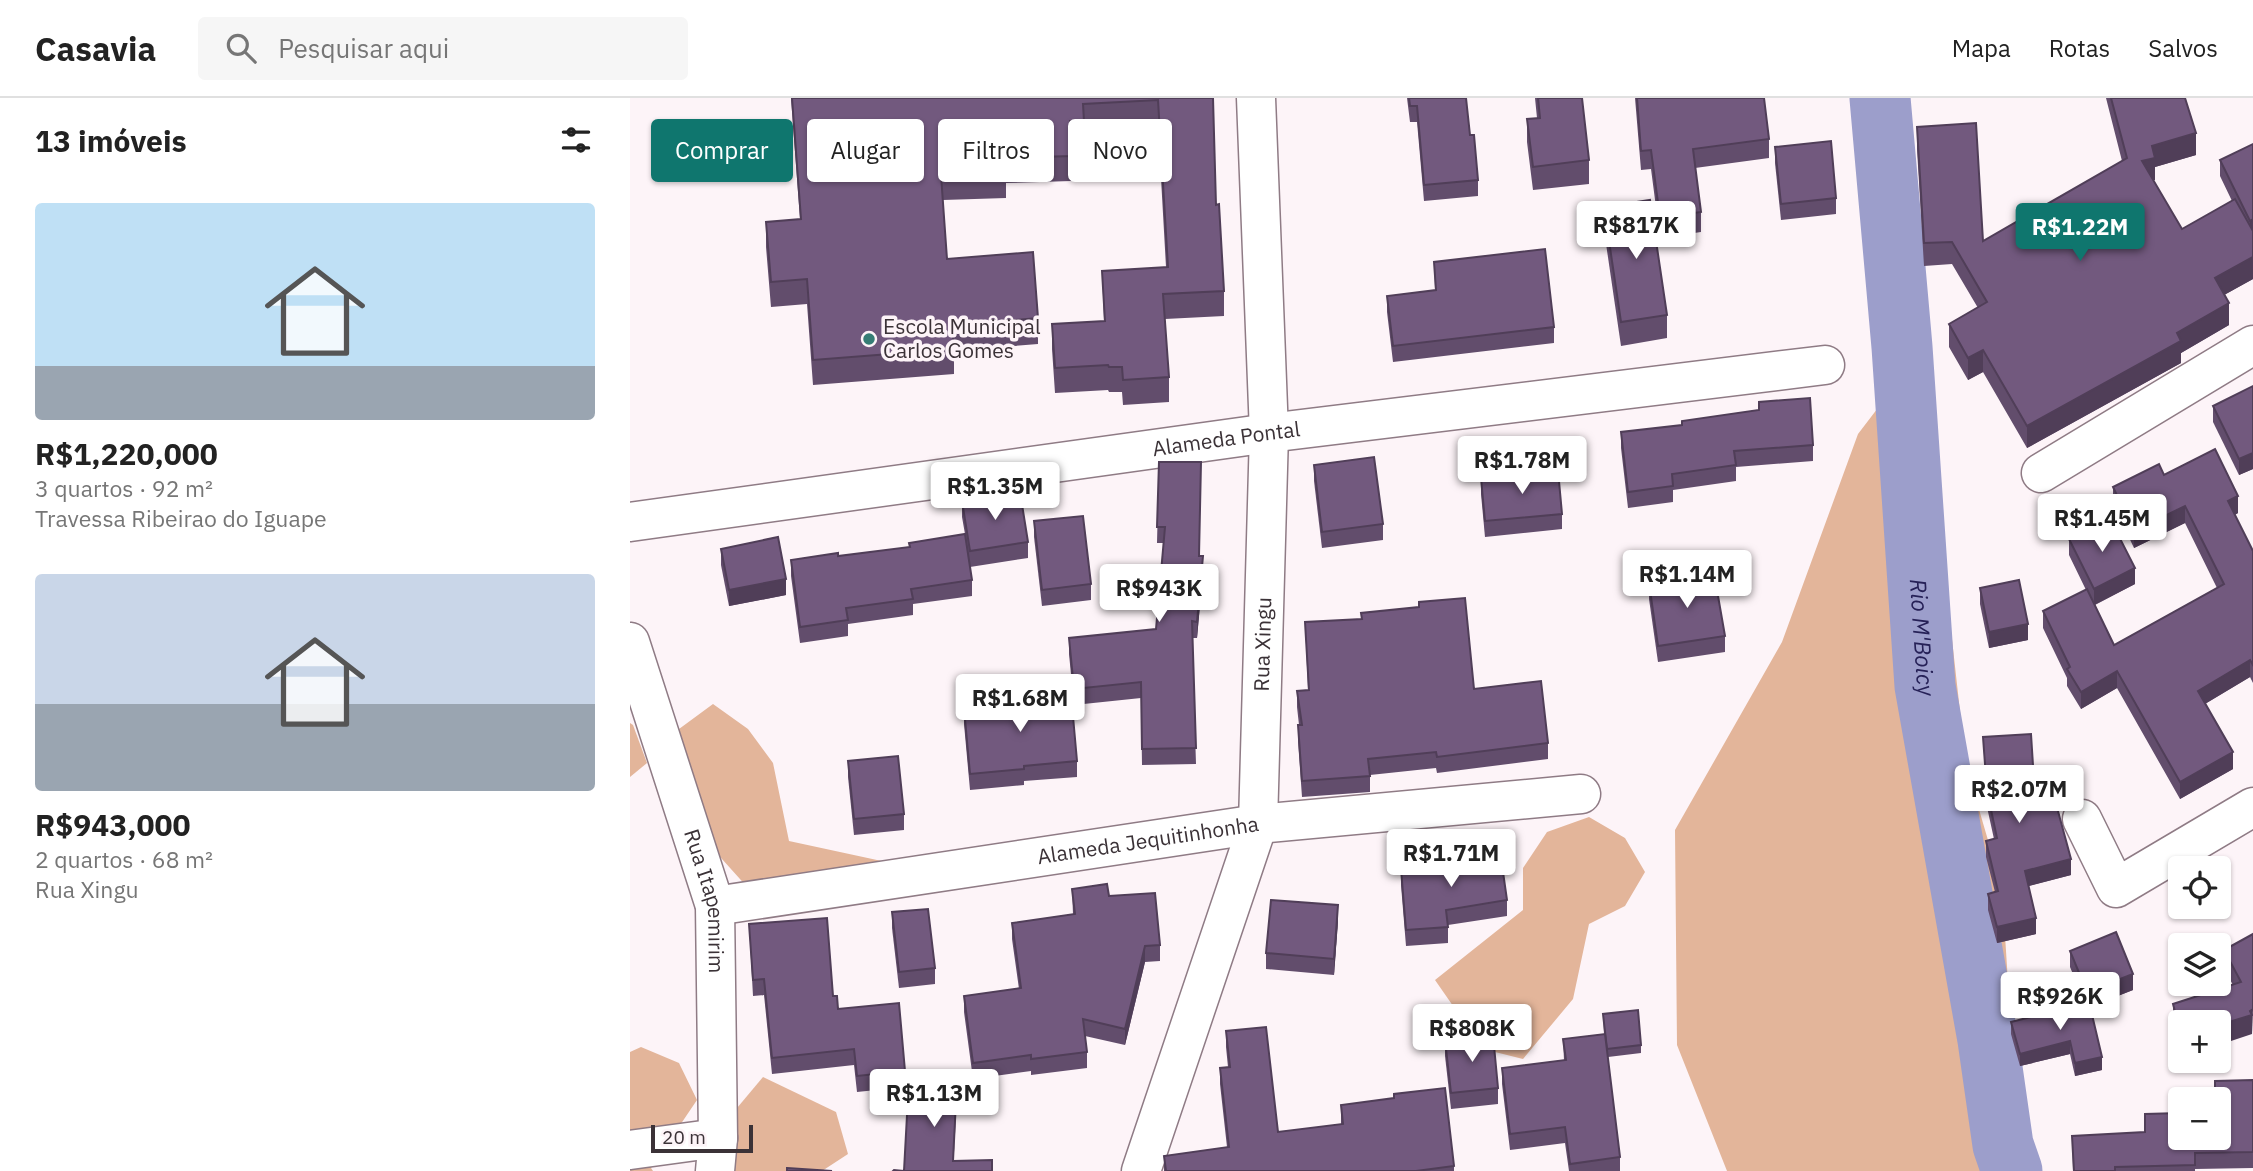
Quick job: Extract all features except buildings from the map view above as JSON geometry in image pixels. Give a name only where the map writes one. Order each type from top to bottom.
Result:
[{"type":"street","name":"Rua Xingu","points":[[1141,1171],[1258,824],[1269,433],[1256,98]]},
{"type":"street","points":[[2041,473],[2253,345]]},
{"type":"street","name":"Alameda Pontal","points":[[630,522],[1269,433],[1825,365]]},
{"type":"street","name":"Rua Itapemirim","points":[[630,642],[641,710],[715,906],[717,1155]]},
{"type":"street","name":"Alameda Jequitinhonha","points":[[715,906],[1258,824],[1581,794]]},
{"type":"street","points":[[2082,819],[2116,888],[2253,807]]},
{"type":"street","points":[[630,1150],[717,1155]]},
{"type":"shaded area","points":[[1884,400],[1926,406],[1966,765],[2002,888],[2020,1171],[1727,1171],[1677,1045],[1675,830],[1782,642],[1858,434]]},
{"type":"shaded area","points":[[713,704],[748,729],[773,763],[789,841],[914,868],[766,908],[713,849],[679,729]]},
{"type":"shaded area","points":[[630,723],[647,763],[630,777]]},
{"type":"shaded area","points":[[1589,817],[1625,838],[1645,872],[1625,906],[1589,924],[1573,999],[1523,1059],[1483,1049],[1435,980],[1523,910],[1523,868],[1547,832]]},
{"type":"shaded area","points":[[641,1047],[679,1063],[697,1100],[651,1168],[653,1171],[630,1171],[630,1052]]},
{"type":"shaded area","points":[[763,1077],[836,1112],[848,1154],[822,1171],[730,1171],[737,1108]]},
{"type":"waterway","name":"Rio M'Boicy","points":[[1880,98],[1902,347],[1925,686],[1988,1040],[2003,1145],[2012,1171]]},
{"type":"place","name":"Escola Municipal Carlos Gomes","points":[[869,339]]}]
